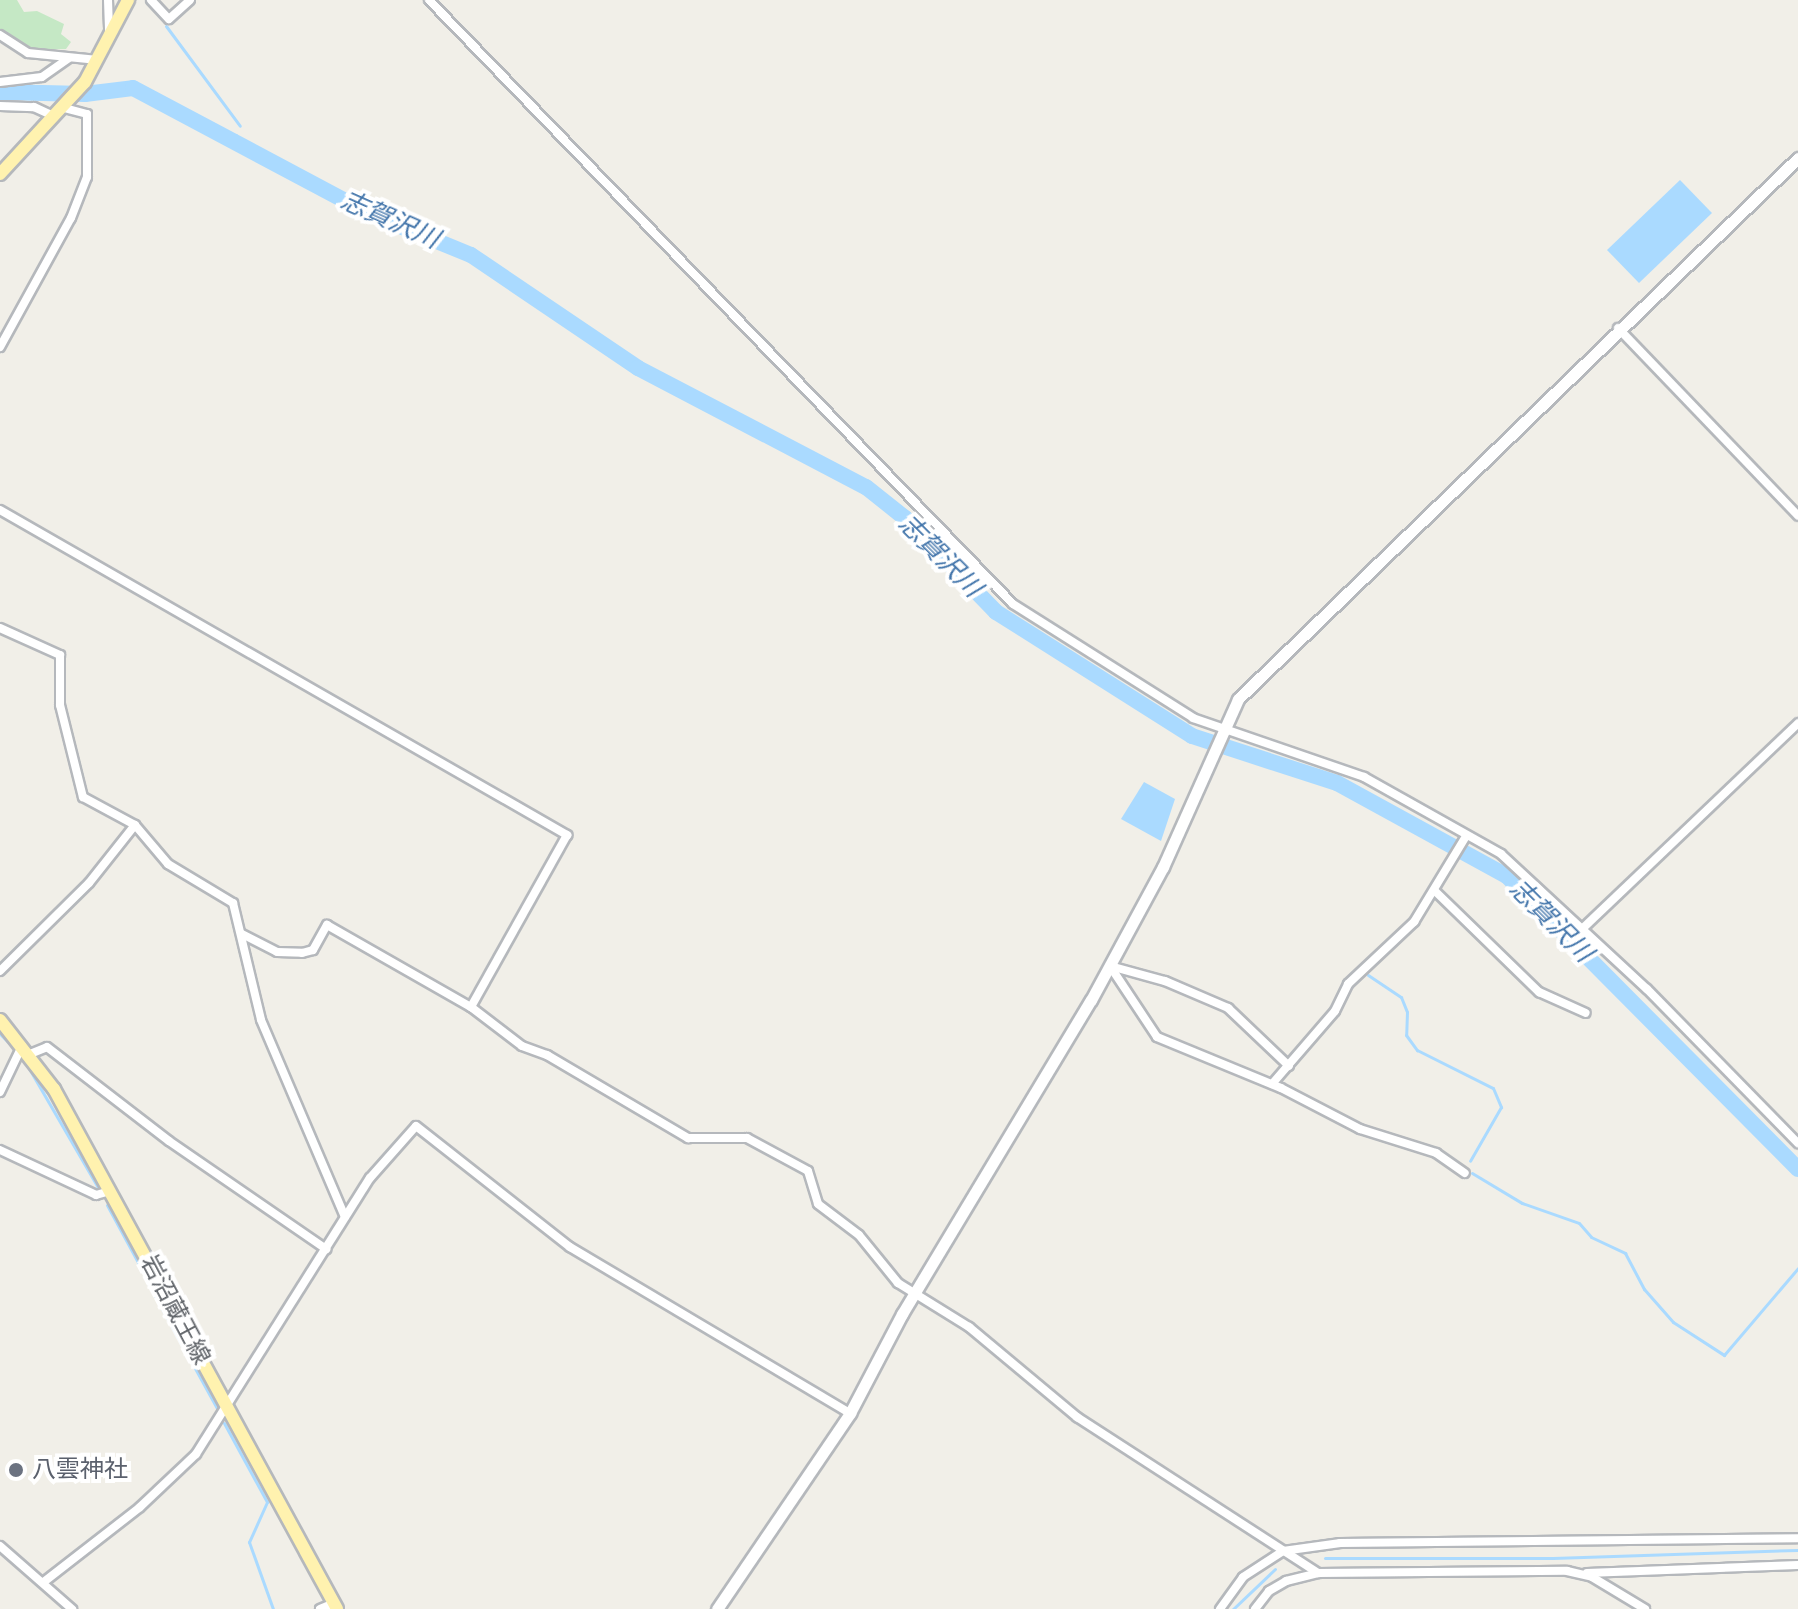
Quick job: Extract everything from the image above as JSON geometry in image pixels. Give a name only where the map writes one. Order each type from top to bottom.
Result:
[{"type":"main road","points":[[0,174],[63,109],[98,62],[128,0]]},
{"type":"main road","name":"岩沼蔵王線","points":[[0,1020],[26,1050],[110,1191],[335,1606]]},
{"type":"street","points":[[108,0],[110,38]]},
{"type":"street","points":[[151,0],[169,19],[190,0]]},
{"type":"street","points":[[429,0],[1003,595],[1130,681],[1221,732],[1354,773],[1501,854],[1798,1143]]},
{"type":"street","points":[[0,35],[28,53],[98,62]]},
{"type":"street","points":[[0,82],[42,77],[69,58]]},
{"type":"street","points":[[0,106],[63,109],[87,114],[87,177],[71,218],[0,347]]},
{"type":"street","points":[[717,1609],[850,1413],[914,1294],[1110,966],[1163,867],[1221,732],[1256,676],[1798,158]]},
{"type":"street","points":[[1618,328],[1798,516]]},
{"type":"street","points":[[0,510],[567,835],[471,1007]]},
{"type":"street","points":[[0,628],[60,655],[60,705],[73,742],[78,789],[90,802],[135,825],[168,864],[233,903],[261,1020],[345,1217]]},
{"type":"street","points":[[1581,930],[1798,723]]},
{"type":"street","points":[[0,971],[89,883],[135,825]]},
{"type":"street","points":[[1272,1084],[1335,1011],[1348,984],[1399,938],[1436,892],[1466,836]]},
{"type":"street","points":[[1436,892],[1539,992],[1586,1013]]},
{"type":"street","points":[[242,934],[277,952],[302,953],[313,950],[327,925],[471,1007],[522,1046],[547,1055],[688,1138],[747,1138],[808,1171],[818,1204],[859,1235],[878,1263],[914,1294],[969,1327],[1068,1410],[1318,1573]]},
{"type":"street","points":[[1110,966],[1165,981],[1228,1008],[1289,1066]]},
{"type":"street","points":[[1110,966],[1157,1037],[1272,1084],[1360,1129],[1436,1153],[1465,1173]]},
{"type":"street","points":[[0,1092],[26,1050],[47,1047],[169,1141],[326,1249]]},
{"type":"street","points":[[45,1581],[185,1465],[228,1408],[385,1157],[416,1126],[570,1247],[850,1413]]},
{"type":"street","points":[[0,1150],[96,1195],[110,1191]]},
{"type":"street","points":[[1220,1609],[1243,1577],[1283,1551],[1340,1543],[1798,1538]]},
{"type":"street","points":[[0,1546],[45,1581],[72,1609]]},
{"type":"street","points":[[1255,1609],[1278,1586],[1318,1573],[1584,1574],[1798,1565]]},
{"type":"street","points":[[1584,1574],[1645,1609]]},
{"type":"street","points":[[320,1609],[335,1606]]},
{"type":"green space","points":[[0,0],[17,0],[24,12],[37,11],[64,24],[61,34],[71,42],[66,49],[29,50],[0,29]]},
{"type":"water","points":[[1680,180],[1712,213],[1639,283],[1607,250]]},
{"type":"water","points":[[1144,782],[1175,799],[1161,841],[1121,819]]},
{"type":"waterway","points":[[175,9],[183,0]]},
{"type":"waterway","points":[[166,26],[240,126]]},
{"type":"waterway","name":"志賀沢川","points":[[0,92],[85,94],[133,88],[366,212],[471,255],[638,368],[866,487],[905,518],[996,612],[1192,736],[1337,783],[1507,876],[1798,1169]]},
{"type":"waterway","points":[[232,142],[236,135]]},
{"type":"waterway","points":[[1368,975],[1401,997],[1407,1012],[1406,1035],[1417,1050],[1493,1088],[1501,1107],[1470,1161]]},
{"type":"waterway","points":[[0,1034],[12,1046]]},
{"type":"waterway","points":[[27,1065],[99,1189]]},
{"type":"waterway","points":[[1472,1173],[1522,1203],[1579,1223],[1591,1237],[1625,1253],[1644,1289],[1673,1322],[1724,1355],[1798,1268]]},
{"type":"waterway","points":[[107,1205],[141,1268]]},
{"type":"waterway","points":[[147,1281],[218,1410]]},
{"type":"waterway","points":[[224,1423],[267,1502],[249,1542],[273,1609]]},
{"type":"waterway","points":[[1325,1558],[1553,1558],[1798,1550]]},
{"type":"waterway","points":[[1233,1609],[1275,1569]]},
{"type":"place","name":"八雲神社","points":[[16,1470]]}]
